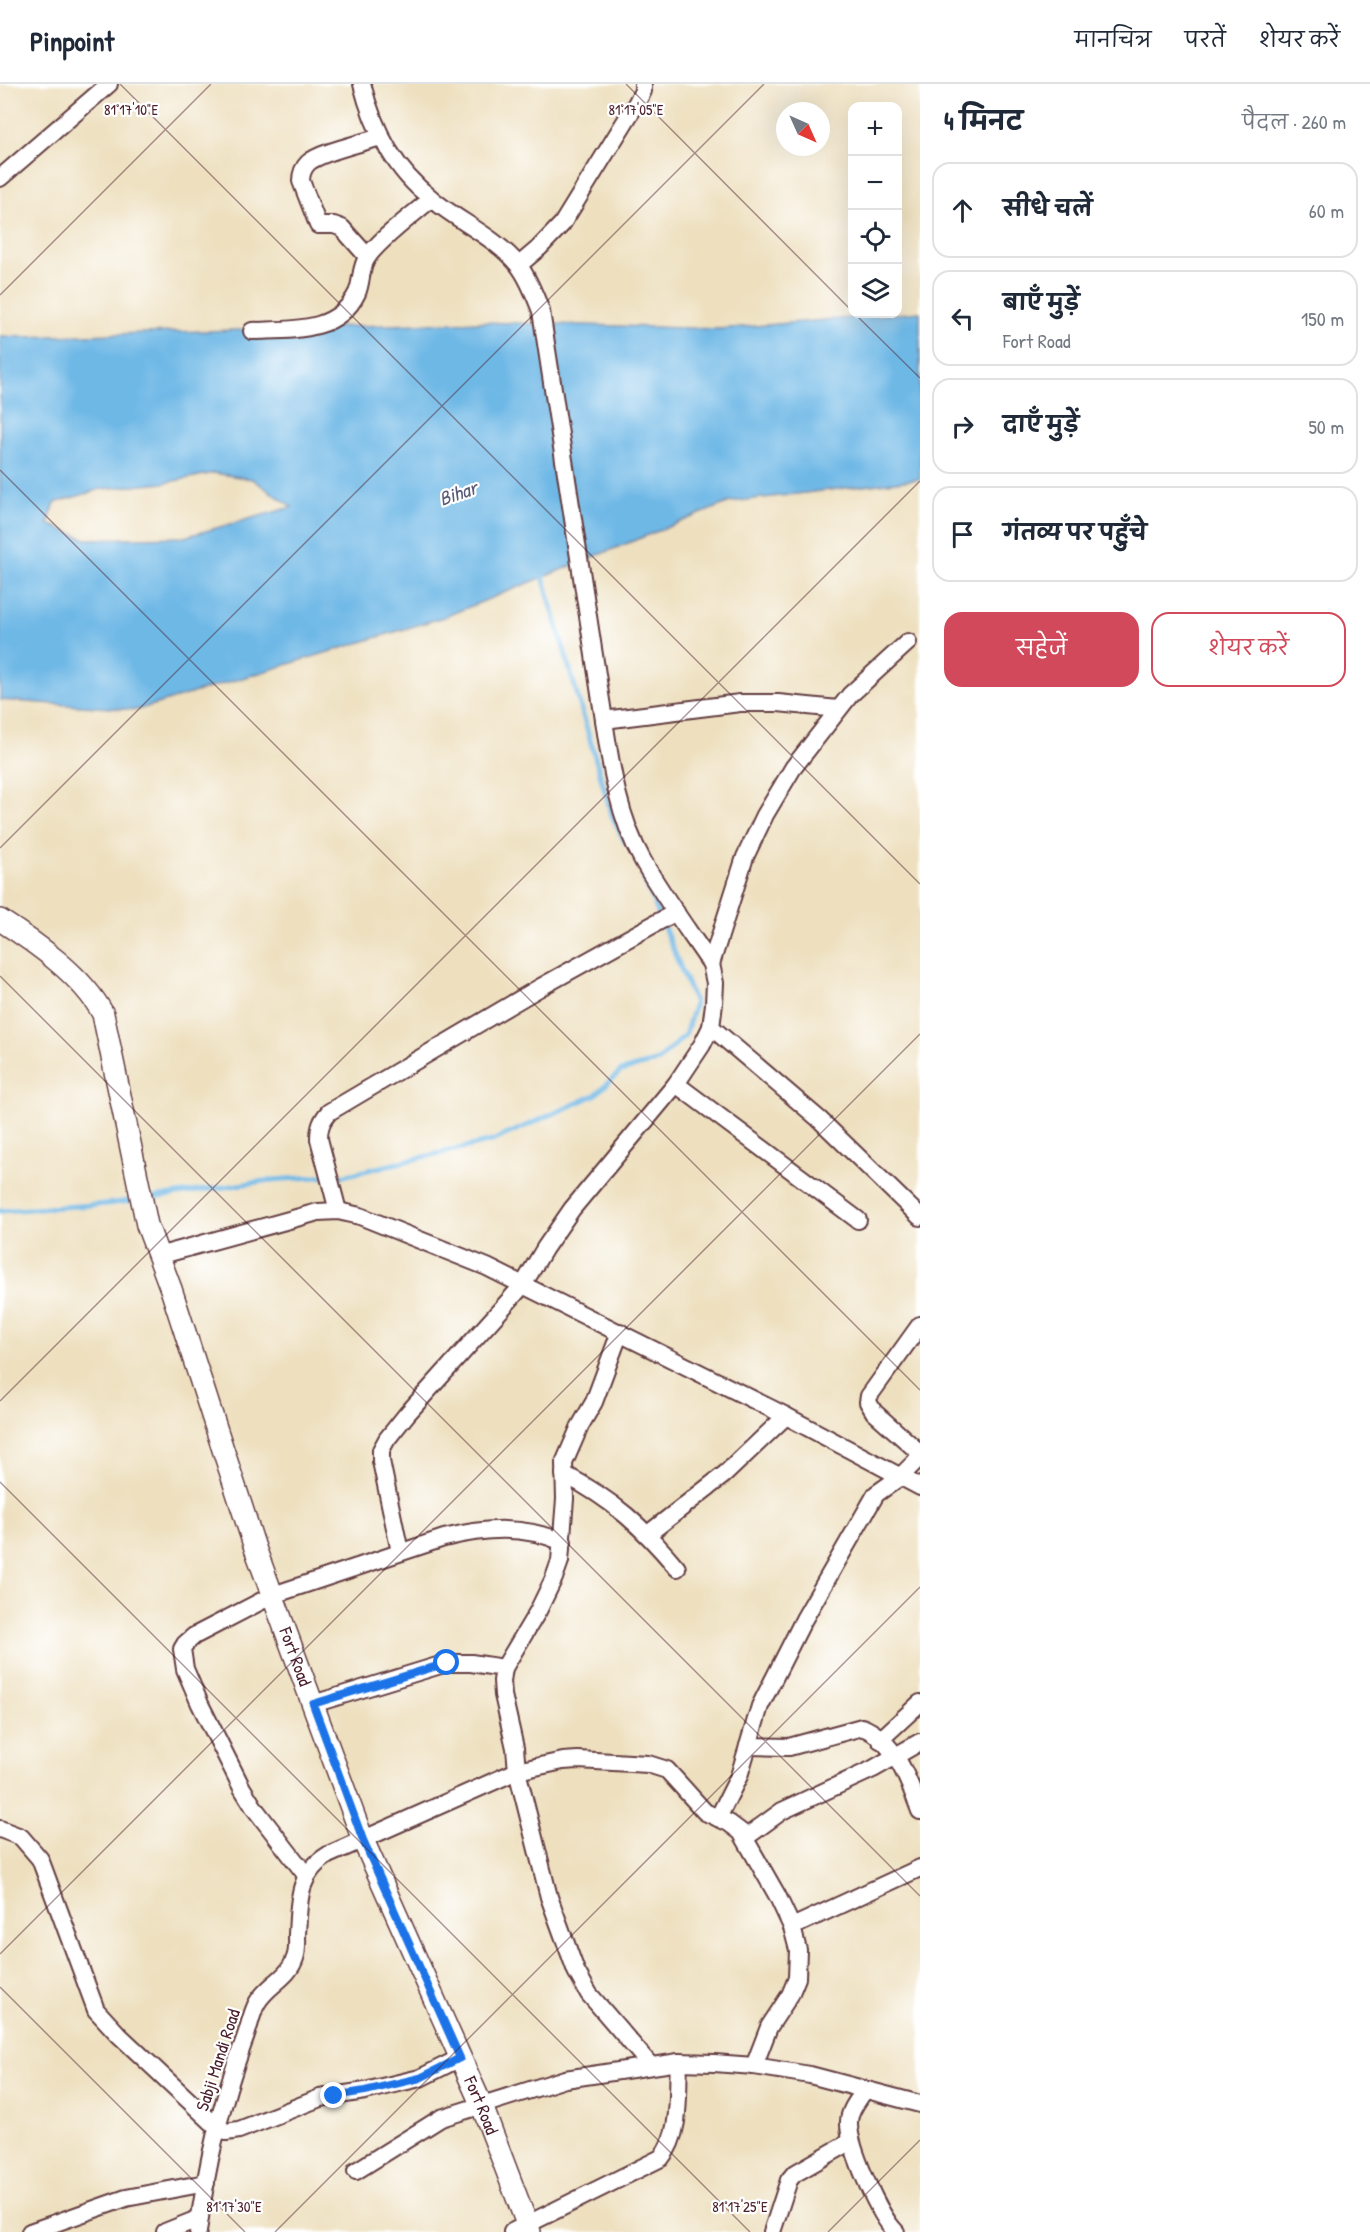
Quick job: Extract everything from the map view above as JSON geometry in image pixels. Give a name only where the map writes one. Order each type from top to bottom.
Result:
[{"type":"main road","name":"Fort Road","points":[[0,920],[20,933],[77,979],[95,999],[103,1014],[141,1198],[158,1256],[175,1300],[273,1595],[363,1840],[482,2106],[523,2229]]},
{"type":"street","points":[[2,172],[109,84]]},
{"type":"street","points":[[362,84],[380,137],[405,174],[431,199],[491,241],[519,265],[541,311],[604,720],[625,820],[642,860],[711,964],[716,983],[711,1027],[676,1084],[572,1209],[545,1248],[524,1285],[406,1414],[387,1439],[381,1450],[381,1461],[400,1552]]},
{"type":"street","points":[[519,265],[562,224],[636,104],[643,91],[643,84]]},
{"type":"street","points":[[367,256],[342,228],[334,225],[318,225],[301,181],[301,174],[315,158],[380,137]]},
{"type":"street","points":[[252,331],[307,328],[332,321],[355,296],[367,256],[431,199]]},
{"type":"street","points":[[711,964],[746,857],[765,815],[793,768],[850,695],[908,642]]},
{"type":"street","points":[[604,720],[740,703],[778,703],[838,709]]},
{"type":"street","points":[[338,1211],[319,1139],[323,1119],[329,1112],[539,988],[676,912]]},
{"type":"street","points":[[711,1027],[819,1119],[920,1217]]},
{"type":"street","points":[[676,1084],[858,1220]]},
{"type":"street","points":[[158,1256],[318,1212],[338,1211],[360,1216],[487,1267],[786,1416],[920,1487]]},
{"type":"street","points":[[718,1818],[739,1776],[760,1706],[810,1609],[876,1494],[900,1477],[920,1455],[874,1412],[868,1402],[869,1396],[920,1325]]},
{"type":"street","points":[[620,1332],[594,1402],[580,1425],[564,1463],[565,1499],[560,1561],[538,1611],[504,1668],[502,1681],[515,1748],[517,1771],[549,1897],[576,1971],[589,1994],[651,2066]]},
{"type":"street","points":[[648,1534],[725,1474],[786,1416]]},
{"type":"street","points":[[564,1474],[615,1504],[648,1534],[677,1568]]},
{"type":"street","points":[[563,1542],[543,1533],[520,1529],[472,1532],[444,1538],[273,1595],[194,1636],[185,1644],[182,1649],[189,1678],[231,1769],[255,1809],[306,1875],[322,1858],[517,1771],[578,1760],[648,1764],[667,1770],[705,1812],[736,1827],[745,1838],[792,1927],[798,1950],[797,1978],[790,1995],[769,2027],[754,2066]]},
{"type":"street","points":[[313,1704],[447,1663],[471,1663],[504,1668]]},
{"type":"street","points":[[880,1740],[920,1703]]},
{"type":"street","points":[[748,1746],[789,1747],[856,1727],[867,1728],[896,1756],[920,1811]]},
{"type":"street","points":[[745,1838],[782,1811],[873,1769],[920,1742]]},
{"type":"street","points":[[0,1829],[21,1837],[40,1858],[96,2010],[111,2028],[217,2127],[226,2132],[239,2130],[320,2098],[365,2091],[420,2078],[460,2058]]},
{"type":"street","points":[[792,1927],[920,1868]]},
{"type":"street","name":"Sabji Mandi Road","points":[[199,2225],[217,2127],[229,2082],[258,2002],[287,1972],[296,1956],[299,1902],[306,1875]]},
{"type":"street","points":[[523,2229],[661,2158],[669,2148],[674,2136],[679,2062]]},
{"type":"street","points":[[356,2171],[441,2118],[565,2079],[679,2062],[714,2062],[810,2075],[920,2104]]},
{"type":"street","points":[[865,2090],[850,2115],[851,2139],[866,2180],[886,2221],[896,2232]]},
{"type":"street","points":[[772,2232],[789,2180],[794,2174],[851,2139]]},
{"type":"street","points":[[30,2232],[126,2198],[206,2183]]},
{"type":"street","points":[[165,2232],[199,2225]]},
{"type":"water","name":"Bihar","points":[[920,312],[920,479],[730,502],[444,617],[137,710],[0,700],[0,336],[480,322],[719,329],[849,318],[902,318],[902,314]],"holes":[[[214,473],[252,479],[292,507],[184,537],[86,539],[48,524],[55,503],[101,489],[164,483]]]},
{"type":"waterway","points":[[542,573],[612,816],[625,842]]},
{"type":"waterway","points":[[145,1199],[271,1180],[347,1175],[492,1141],[595,1095],[621,1071],[658,1061],[685,1035],[695,1003],[643,876]]},
{"type":"waterway","points":[[0,1211],[136,1200]]},
{"type":"route","points":[[334,2096],[420,2078],[460,2058],[363,1840],[313,1704],[447,1663]]}]
